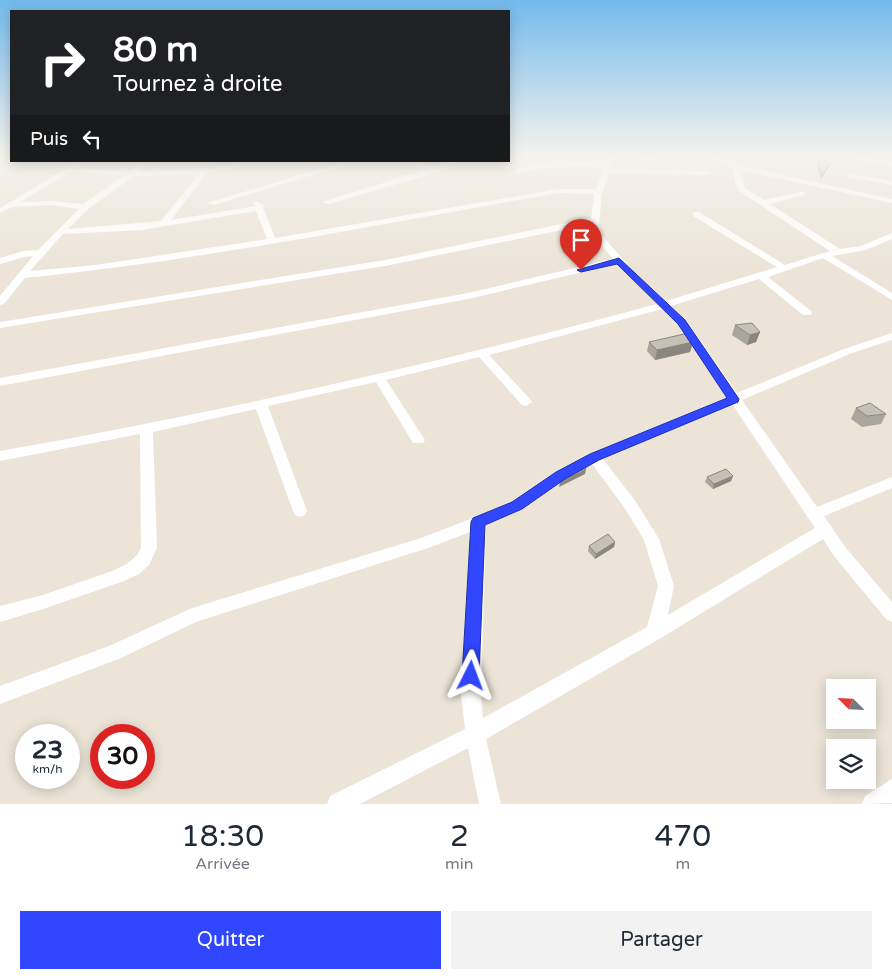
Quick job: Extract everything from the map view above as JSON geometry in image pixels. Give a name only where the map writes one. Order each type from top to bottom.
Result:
[{"type":"street","points":[[0,211],[4,206],[25,195]]},
{"type":"street","points":[[0,302],[60,232],[85,207],[102,195]]},
{"type":"street","points":[[163,224],[187,195]]},
{"type":"street","points":[[211,203],[239,195]]},
{"type":"street","points":[[242,195],[260,205],[259,208],[272,241]]},
{"type":"street","points":[[326,202],[352,195]]},
{"type":"street","points":[[23,275],[96,268],[272,241],[538,195]]},
{"type":"street","points":[[598,195],[597,235],[619,261],[682,322],[840,552],[892,614]]},
{"type":"street","points":[[751,195],[838,252]]},
{"type":"street","points":[[762,203],[796,195]]},
{"type":"street","points":[[864,195],[892,201]]},
{"type":"street","points":[[4,206],[50,202],[85,207]]},
{"type":"street","points":[[60,232],[163,224],[259,208]]},
{"type":"street","points":[[696,214],[784,268]]},
{"type":"street","points":[[0,325],[385,263],[596,220]]},
{"type":"street","points":[[0,456],[261,404],[482,354],[664,305],[824,255],[863,248],[892,236]]},
{"type":"street","points":[[0,261],[23,254],[41,253]]},
{"type":"street","points":[[824,255],[892,298]]},
{"type":"street","points":[[0,382],[458,298],[619,261]]},
{"type":"street","points":[[761,276],[807,313]]},
{"type":"street","points":[[0,695],[115,652],[192,616],[425,543],[478,522],[517,505],[561,475],[594,457],[848,351],[892,336]]},
{"type":"street","points":[[482,354],[526,402]]},
{"type":"street","points":[[379,378],[418,440]]},
{"type":"street","points":[[261,404],[300,511]]},
{"type":"street","points":[[0,614],[43,602],[118,576],[133,569],[143,560],[149,548],[146,428]]},
{"type":"street","points":[[594,457],[631,506],[651,539],[666,586],[655,632]]},
{"type":"street","points":[[814,514],[892,482]]},
{"type":"street","points":[[478,522],[470,695],[475,734],[490,804]]},
{"type":"street","points":[[338,804],[475,734],[655,632],[825,530]]},
{"type":"street","points":[[873,804],[892,790]]},
{"type":"building","points":[[752,323],[760,332],[750,335],[735,325]]},
{"type":"building","points":[[684,334],[693,342],[657,350],[649,342]]},
{"type":"building","points":[[870,403],[886,414],[867,416],[856,408]]},
{"type":"building","points":[[584,466],[586,469],[560,482]]},
{"type":"building","points":[[726,469],[733,476],[714,484],[707,477]]},
{"type":"building","points":[[608,534],[615,542],[596,554],[589,546]]},
{"type":"route","points":[[471,676],[478,522],[517,505],[561,475],[594,457],[734,399],[682,322],[619,261],[581,270]]}]
